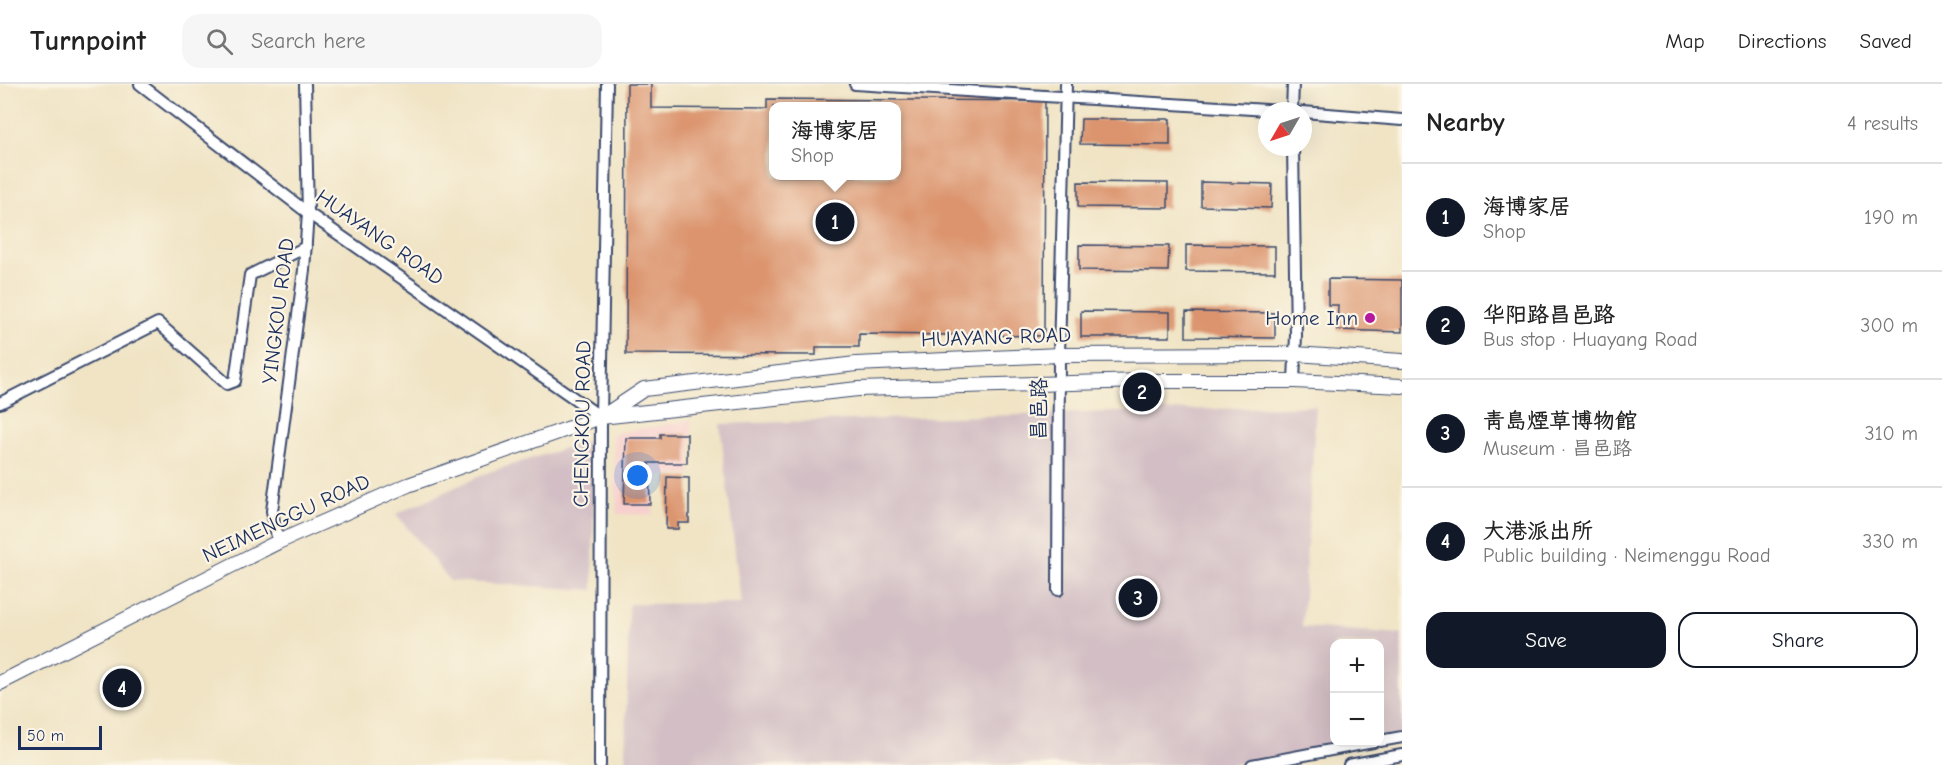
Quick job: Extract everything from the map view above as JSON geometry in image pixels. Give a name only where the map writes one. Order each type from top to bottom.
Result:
[{"type":"main road","name":"HUAYANG ROAD","points":[[601,417],[645,389],[856,364],[1059,355],[1295,354],[1402,361]]},
{"type":"main road","points":[[601,417],[858,389],[1059,383],[1293,381],[1402,386]]},
{"type":"main road","name":"NEIMENGGU ROAD","points":[[0,683],[278,542],[408,484],[601,417]]},
{"type":"street","name":"HUAYANG ROAD","points":[[140,84],[308,213],[601,417]]},
{"type":"street","name":"YINGKOU ROAD","points":[[278,542],[272,511],[306,247],[308,213],[305,84]]},
{"type":"street","name":"CHENGKOU ROAD","points":[[600,765],[601,417],[607,84]]},
{"type":"street","points":[[855,84],[1258,109]]},
{"type":"street","name":"昌邑路","points":[[1058,590],[1059,355],[1066,84]]},
{"type":"street","points":[[1293,84],[1293,102]]},
{"type":"street","points":[[1312,113],[1402,120]]},
{"type":"street","points":[[1293,156],[1295,354],[1293,381]]},
{"type":"street","points":[[0,403],[158,323],[226,384],[235,381],[250,275],[306,247]]},
{"type":"street","points":[[1384,740],[1402,737]]},
{"type":"street","points":[[1252,765],[1347,747]]},
{"type":"street","points":[[1349,765],[1402,755]]},
{"type":"shaded area","points":[[1316,406],[1302,627],[1402,634],[1402,734],[1384,737],[1384,639],[1330,639],[1332,747],[1231,765],[625,765],[629,604],[741,603],[720,424]]},
{"type":"shaded area","points":[[691,420],[690,475],[653,475],[653,515],[617,514],[613,434]]},
{"type":"shaded area","points":[[594,439],[593,590],[450,581],[396,514],[489,472]]},
{"type":"building","points":[[627,84],[651,84],[651,108],[767,109],[767,99],[1045,101],[1044,336],[859,334],[859,347],[816,347],[816,355],[626,354]]},
{"type":"building","points":[[1081,119],[1170,119],[1170,145],[1080,144]]},
{"type":"building","points":[[1078,182],[1168,183],[1168,208],[1078,207]]},
{"type":"building","points":[[1201,182],[1272,184],[1271,208],[1201,206]]},
{"type":"building","points":[[1079,245],[1169,246],[1168,271],[1079,270]]},
{"type":"building","points":[[1186,245],[1275,246],[1275,272],[1186,271]]},
{"type":"building","name":"Home Inn","points":[[1328,279],[1402,280],[1402,332],[1337,330],[1338,305],[1328,305]]},
{"type":"building","points":[[1081,311],[1170,312],[1170,337],[1081,337]]},
{"type":"building","points":[[1186,312],[1275,313],[1275,338],[1186,337]]},
{"type":"building","points":[[660,434],[687,434],[687,463],[649,463],[650,504],[624,504],[626,438],[660,438]]},
{"type":"building","points":[[667,477],[689,478],[689,523],[678,523],[678,529],[666,529]]},
{"type":"place","name":"海博家居","points":[[835,222]]},
{"type":"place","name":"Home Inn","points":[[1370,318]]},
{"type":"place","name":"华阳路昌邑路","points":[[1142,392]]},
{"type":"place","name":"青島煙草博物館","points":[[1138,598]]},
{"type":"place","name":"大港派出所","points":[[122,688]]}]
